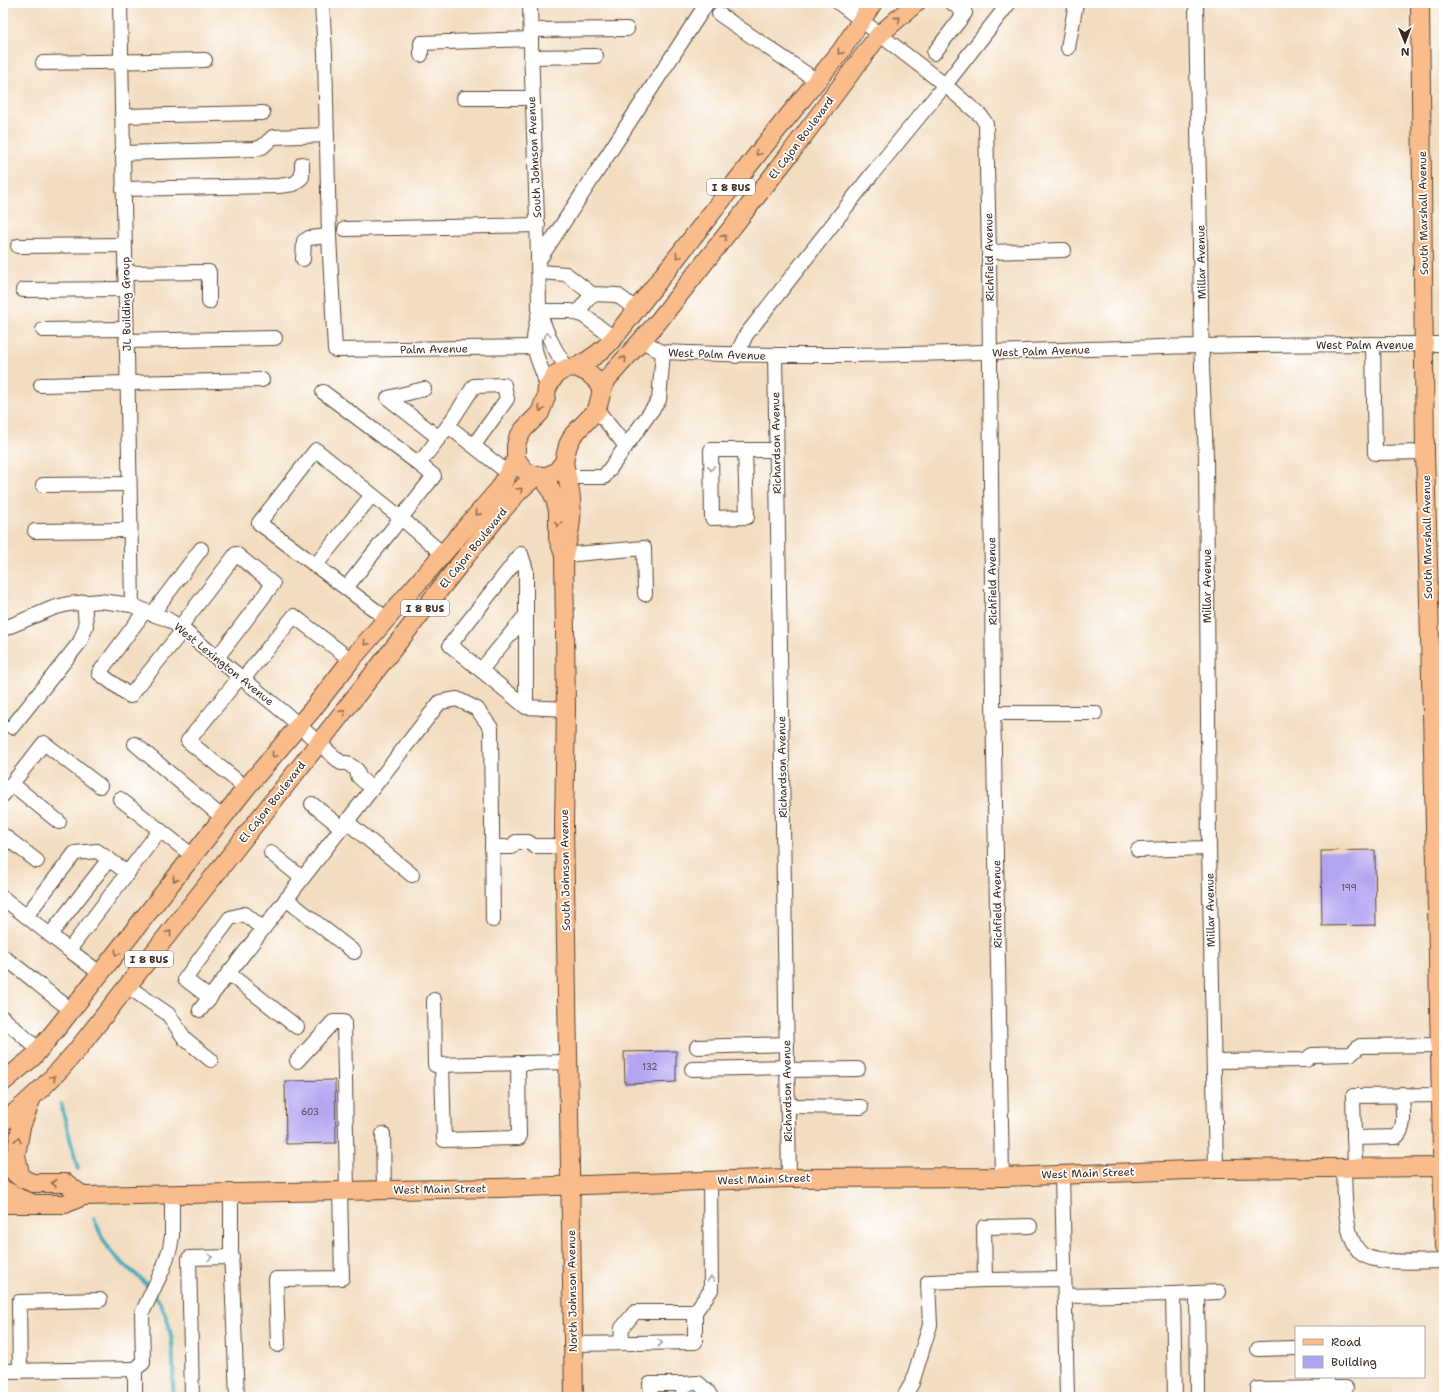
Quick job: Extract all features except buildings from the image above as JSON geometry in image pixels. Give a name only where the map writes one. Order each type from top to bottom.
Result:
[{"type":"main road","name":"El Cajon Boulevard","points":[[572,368],[590,360],[614,338],[760,150],[841,51],[873,3]]},
{"type":"main road","name":"El Cajon Boulevard","points":[[602,390],[607,379],[657,322],[789,155],[879,35],[916,3]]},
{"type":"main road","name":"South Marshall Avenue","points":[[1420,3],[1425,344],[1425,452],[1437,676],[1442,1026],[1440,1045],[1440,1095],[1444,1247]]},
{"type":"main road","name":"I 8 BUS","points":[[512,466],[518,438],[540,413],[546,397],[547,388],[556,374],[572,368]]},
{"type":"main road","points":[[572,368],[588,373],[596,380],[602,390]]},
{"type":"main road","name":"I 8 BUS","points":[[538,476],[546,476],[565,469],[568,445],[573,435],[597,410],[602,390]]},
{"type":"main road","name":"El Cajon Boulevard","points":[[3,1082],[33,1057],[39,1050],[101,974],[246,788],[299,726],[351,660],[500,488],[512,466]]},
{"type":"main road","name":"South Johnson Avenue","points":[[512,466],[538,476],[550,488],[558,511],[558,538],[564,555]]},
{"type":"main road","name":"South Johnson Avenue","points":[[565,469],[571,500],[569,536],[564,555],[566,709],[564,846],[570,1186]]},
{"type":"main road","name":"El Cajon Boulevard","points":[[3,1122],[31,1100],[55,1076],[500,513],[520,490],[538,476]]},
{"type":"main road","points":[[21,1178],[16,1155],[21,1127],[31,1100]]},
{"type":"main road","points":[[3,1159],[10,1169],[21,1178],[33,1182],[66,1183],[83,1196]]},
{"type":"main road","name":"West Main Street","points":[[3,1204],[65,1204],[83,1196],[570,1186],[789,1178],[1002,1177],[1216,1169],[1443,1167]]},
{"type":"main road","name":"North Johnson Avenue","points":[[570,1186],[574,1397]]},
{"type":"main road","points":[[3,1189],[21,1199],[39,1204]]},
{"type":"street","name":"JL Building Group","points":[[120,3],[132,605]]},
{"type":"street","points":[[304,259],[304,241],[309,238],[329,236],[326,54],[322,3]]},
{"type":"street","name":"South Johnson Avenue","points":[[530,3],[532,98],[539,266],[539,311],[535,328],[534,347],[538,362],[545,377],[547,388]]},
{"type":"street","points":[[636,309],[617,295],[592,294],[566,274],[539,266],[707,3]]},
{"type":"street","name":"Richfield Avenue","points":[[839,3],[945,85],[981,116],[986,124],[1002,1177]]},
{"type":"street","points":[[934,53],[965,13],[952,3]]},
{"type":"street","points":[[736,356],[746,335],[872,174],[945,85],[1009,3]]},
{"type":"street","points":[[1068,48],[1076,3]]},
{"type":"street","name":"Millar Avenue","points":[[1196,3],[1202,346],[1206,456],[1209,848],[1216,1169]]},
{"type":"street","points":[[719,14],[817,81]]},
{"type":"street","points":[[421,55],[421,43],[627,29]]},
{"type":"street","points":[[531,56],[596,56]]},
{"type":"street","points":[[44,63],[205,60]]},
{"type":"street","points":[[464,98],[532,98]]},
{"type":"street","points":[[122,116],[263,113]]},
{"type":"street","points":[[122,152],[255,149],[262,147],[273,137],[327,135]]},
{"type":"street","points":[[123,189],[279,186],[294,184],[302,176],[302,164]]},
{"type":"street","points":[[345,229],[538,225]]},
{"type":"street","name":"Palm Avenue","points":[[329,236],[335,350],[534,347]]},
{"type":"street","points":[[18,246],[124,245]]},
{"type":"street","points":[[989,252],[1064,250]]},
{"type":"street","points":[[125,273],[209,272],[209,302]]},
{"type":"street","points":[[23,290],[125,288]]},
{"type":"street","points":[[577,314],[592,294]]},
{"type":"street","points":[[539,311],[571,311],[584,316],[614,338]]},
{"type":"street","name":"South Johnson Avenue","points":[[539,311],[546,333],[554,348],[572,368]]},
{"type":"street","points":[[43,330],[126,335],[275,338]]},
{"type":"street","name":"West Palm Avenue","points":[[642,340],[656,350],[663,352],[736,356],[990,352],[1202,346],[1444,344]]},
{"type":"street","points":[[1373,344],[1375,453],[1425,452]]},
{"type":"street","points":[[565,469],[604,477],[659,400],[663,352]]},
{"type":"street","name":"Richardson Avenue","points":[[775,356],[789,1178]]},
{"type":"street","points":[[41,385],[262,380]]},
{"type":"street","points":[[419,464],[448,426],[474,386],[504,385],[507,398],[474,445]]},
{"type":"street","points":[[424,389],[388,398],[439,438]]},
{"type":"street","points":[[323,392],[434,476],[346,588]]},
{"type":"street","points":[[597,410],[626,446]]},
{"type":"street","points":[[448,426],[474,445],[512,466]]},
{"type":"street","points":[[387,619],[315,566],[259,522],[316,450],[401,518],[443,554]]},
{"type":"street","points":[[745,450],[747,517],[712,518],[711,450],[745,450],[776,450]]},
{"type":"street","points":[[43,485],[129,484]]},
{"type":"street","points":[[315,566],[372,495]]},
{"type":"street","points":[[36,531],[130,530]]},
{"type":"street","points":[[564,555],[644,548],[645,594]]},
{"type":"street","points":[[201,549],[99,673],[130,696],[236,554],[273,584],[216,658]]},
{"type":"street","points":[[526,706],[526,570],[521,554],[450,645],[526,706],[566,709]]},
{"type":"street","points":[[12,727],[80,642],[86,626],[84,602]]},
{"type":"street","name":"West Lexington Avenue","points":[[3,629],[53,608],[84,602],[108,602],[132,605],[148,613],[167,619],[182,628],[216,658],[282,710],[341,763],[341,769],[352,777],[358,776],[372,789]]},
{"type":"street","points":[[481,670],[526,615]]},
{"type":"street","points":[[246,788],[188,741],[294,616],[351,660]]},
{"type":"street","points":[[200,1010],[440,702],[457,699],[477,709],[491,728],[493,920]]},
{"type":"street","points":[[994,713],[1095,713]]},
{"type":"street","points":[[59,822],[7,789],[44,743],[100,786]]},
{"type":"street","points":[[135,744],[223,818]]},
{"type":"street","points":[[120,799],[193,856]]},
{"type":"street","points":[[312,804],[344,825],[412,875]]},
{"type":"street","points":[[69,950],[160,830]]},
{"type":"street","points":[[3,835],[37,861]]},
{"type":"street","points":[[492,847],[511,847],[516,851],[529,851],[534,846],[564,846]]},
{"type":"street","points":[[1138,850],[1209,848]]},
{"type":"street","points":[[26,916],[75,853],[97,850],[128,872]]},
{"type":"street","points":[[271,853],[302,878]]},
{"type":"street","points":[[50,935],[109,859]]},
{"type":"street","points":[[3,898],[101,974]]},
{"type":"street","points":[[286,899],[354,952]]},
{"type":"street","points":[[210,998],[185,979],[230,918],[245,914],[263,928]]},
{"type":"street","points":[[3,957],[17,966],[61,1003],[72,1010]]},
{"type":"street","points":[[228,973],[297,1027]]},
{"type":"street","points":[[127,986],[168,1014],[185,1039],[211,1060]]},
{"type":"street","points":[[434,1000],[435,1065],[568,1062]]},
{"type":"street","points":[[3,1018],[39,1050]]},
{"type":"street","points":[[278,1345],[276,1279],[342,1278],[344,1022],[333,1022],[297,1061]]},
{"type":"street","points":[[697,1047],[787,1044]]},
{"type":"street","points":[[1214,1061],[1306,1060],[1312,1055],[1351,1054],[1360,1046],[1440,1045]]},
{"type":"street","points":[[442,1065],[444,1140],[519,1138],[518,1063]]},
{"type":"street","points":[[692,1069],[858,1069]]},
{"type":"street","points":[[1354,1138],[1396,1137],[1400,1134],[1403,1123],[1402,1094]]},
{"type":"street","points":[[1440,1095],[1402,1094],[1353,1096],[1354,1138],[1345,1213],[1356,1247],[1362,1254],[1389,1261],[1444,1261]]},
{"type":"street","points":[[788,1106],[861,1106]]},
{"type":"street","points":[[383,1134],[384,1190]]},
{"type":"street","points":[[1062,1174],[1067,1397]]},
{"type":"street","points":[[573,1344],[695,1342],[695,1312],[711,1290],[710,1181]]},
{"type":"street","points":[[231,1194],[237,1397]]},
{"type":"street","points":[[3,1371],[135,1369],[143,1363],[142,1314],[144,1307],[160,1277],[167,1258],[171,1242],[172,1195]]},
{"type":"street","points":[[985,1280],[984,1227],[1030,1226]]},
{"type":"street","points":[[192,1397],[189,1258],[232,1257]]},
{"type":"street","points":[[904,1397],[912,1383],[930,1325],[928,1282],[1064,1279]]},
{"type":"street","points":[[1065,1296],[1219,1292]]},
{"type":"street","points":[[1196,1293],[1198,1397]]},
{"type":"street","points":[[1173,1294],[1175,1397]]},
{"type":"street","points":[[20,1370],[19,1302],[100,1300]]},
{"type":"street","points":[[621,1343],[622,1328],[635,1312],[695,1312]]},
{"type":"street","points":[[1258,1349],[1295,1348]]},
{"type":"street","points":[[135,1369],[135,1397]]},
{"type":"street","points":[[1258,1397],[1258,1389],[1303,1393],[1327,1382],[1346,1388]]},
{"type":"street","points":[[651,1397],[650,1384],[683,1390],[698,1383],[708,1392],[711,1397]]},
{"type":"waterway","points":[[61,1104],[78,1169]]},
{"type":"waterway","points":[[94,1218],[103,1239],[111,1251],[150,1289]]},
{"type":"waterway","points":[[154,1294],[167,1318],[170,1331],[173,1357],[173,1397]]}]
